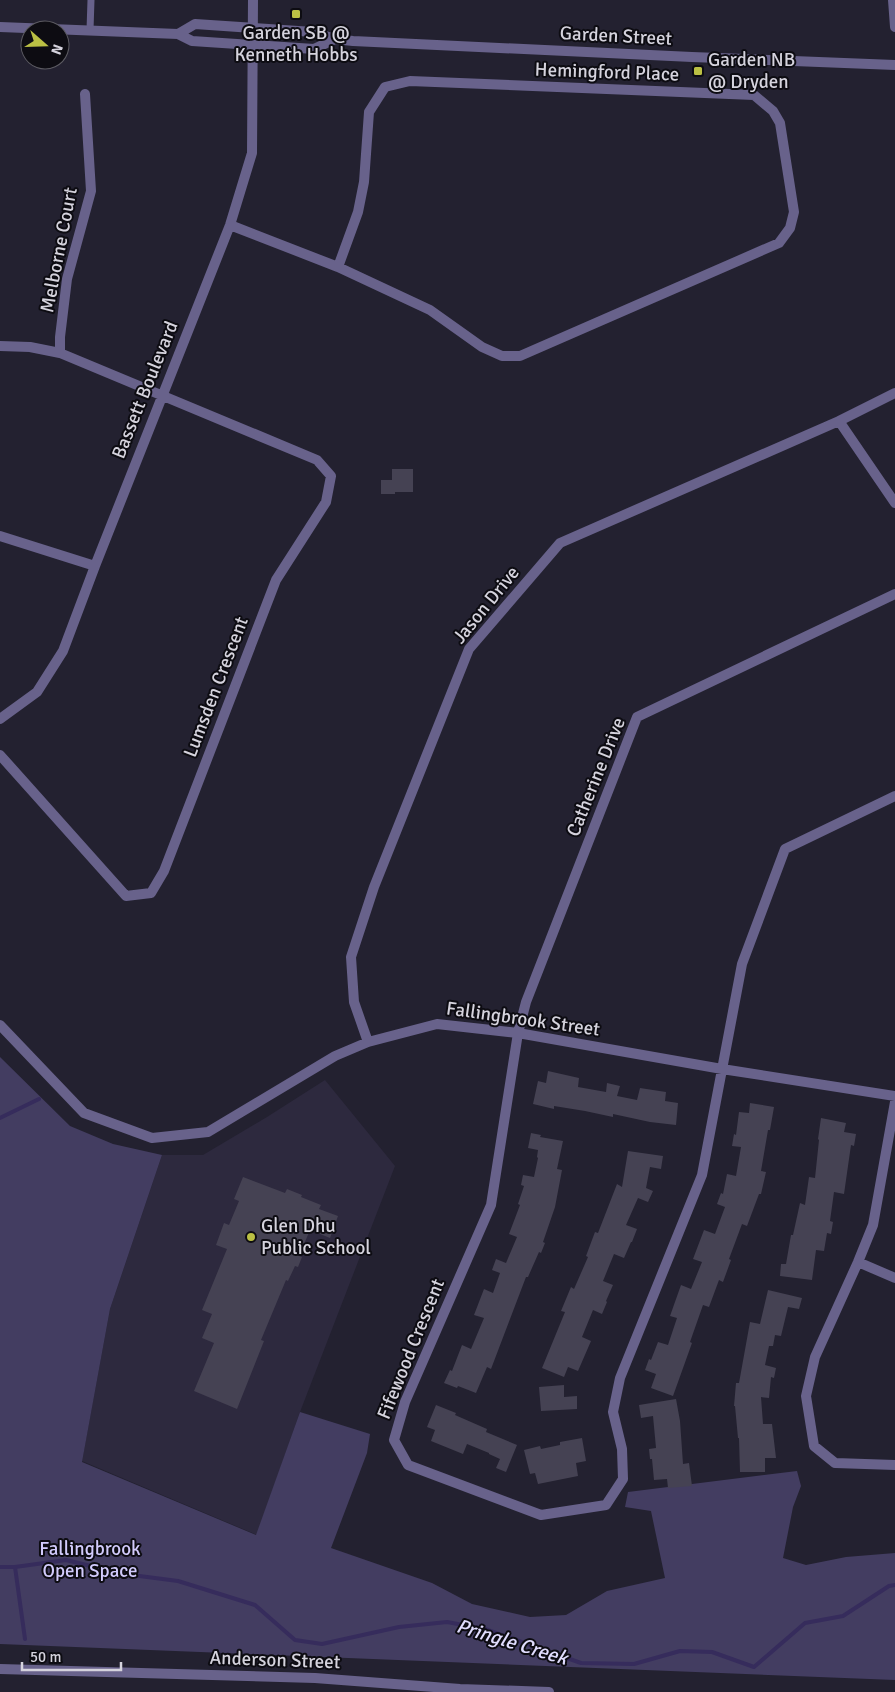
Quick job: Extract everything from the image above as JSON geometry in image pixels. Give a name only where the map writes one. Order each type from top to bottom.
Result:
[{"type":"street","name":"Bassett Boulevard","points":[[0,718],[37,692],[63,651],[230,225],[252,153],[253,0]]},
{"type":"street","points":[[893,0],[895,27]]},
{"type":"street","name":"Garden Street","points":[[178,34],[195,24],[312,32],[335,39],[692,58],[895,65]]},
{"type":"street","name":"Garden Street","points":[[0,27],[178,34],[192,41],[314,49],[335,39]]},
{"type":"street","name":"Hemingford Place","points":[[230,225],[338,267],[430,310],[482,347],[502,356],[520,356],[779,243],[790,228],[794,212],[780,123],[773,111],[754,95],[410,82],[385,87],[369,112],[364,182],[358,212],[338,267]]},
{"type":"street","name":"Melborne Court","points":[[60,353],[60,337],[67,279],[91,191],[85,94]]},
{"type":"street","points":[[0,346],[30,347],[60,353],[162,395]]},
{"type":"street","name":"Jason Drive","points":[[368,1042],[354,1002],[350,957],[374,887],[469,649],[560,543],[839,421],[895,394]]},
{"type":"street","name":"Lumsden Crescent","points":[[0,755],[126,896],[151,893],[164,871],[276,580],[326,502],[331,476],[317,460],[162,395]]},
{"type":"street","points":[[839,421],[895,503]]},
{"type":"street","points":[[0,536],[95,566]]},
{"type":"street","name":"Catherine Drive","points":[[518,1033],[526,1002],[638,717],[895,594]]},
{"type":"street","name":"Fifewood Crescent","points":[[518,1033],[491,1205],[405,1402],[394,1440],[408,1465],[541,1515],[606,1505],[623,1479],[622,1449],[613,1412],[620,1378],[702,1175],[742,964],[785,849],[895,796]]},
{"type":"street","name":"Fallingbrook Street","points":[[0,1025],[84,1113],[152,1138],[208,1132],[335,1056],[368,1042],[436,1024],[518,1033],[722,1069],[895,1096]]},
{"type":"street","points":[[895,1102],[873,1225],[815,1357],[806,1396],[814,1446],[835,1463],[895,1465]]},
{"type":"street","points":[[858,1262],[895,1278]]},
{"type":"street","name":"Anderson Street","points":[[0,1669],[315,1678],[460,1690],[549,1692]]},
{"type":"lane","points":[[90,30],[91,0]]},
{"type":"shaded area","name":"Glen Dhu Public School","points":[[325,1080],[395,1166],[300,1412],[257,1535],[82,1461],[110,1309],[162,1155],[203,1155]]},
{"type":"green space","name":"Fallingbrook Open Space","points":[[0,1057],[70,1126],[113,1144],[162,1155],[110,1309],[82,1462],[256,1535],[300,1412],[370,1434],[367,1453],[331,1548],[432,1583],[472,1604],[530,1617],[566,1615],[607,1591],[665,1578],[651,1511],[625,1507],[628,1492],[797,1471],[801,1486],[793,1507],[783,1558],[806,1565],[846,1557],[895,1553],[895,1680],[0,1644]]},
{"type":"building","points":[[392,469],[413,469],[413,492],[381,494],[381,480],[392,480]]},
{"type":"building","points":[[548,1071],[579,1078],[578,1087],[606,1092],[607,1083],[620,1086],[617,1096],[637,1100],[640,1088],[666,1092],[665,1101],[678,1103],[676,1125],[650,1122],[613,1114],[613,1117],[554,1106],[554,1109],[533,1104],[538,1081],[546,1083]]},
{"type":"building","points":[[750,1103],[774,1107],[761,1171],[766,1172],[761,1194],[759,1194],[747,1226],[742,1224],[723,1282],[719,1280],[709,1307],[703,1305],[673,1396],[651,1388],[656,1374],[645,1370],[658,1342],[668,1345],[677,1318],[670,1316],[681,1285],[691,1289],[702,1262],[693,1259],[704,1230],[715,1234],[725,1207],[717,1204],[721,1193],[723,1194],[727,1174],[736,1176],[741,1147],[732,1146],[734,1134],[736,1135],[739,1112],[749,1113]]},
{"type":"building","points":[[821,1118],[846,1123],[844,1132],[856,1134],[854,1146],[851,1145],[844,1194],[834,1192],[830,1221],[833,1222],[831,1234],[827,1233],[824,1251],[816,1250],[812,1280],[780,1276],[781,1264],[786,1264],[791,1235],[793,1235],[800,1203],[805,1205],[809,1177],[815,1178]]},
{"type":"building","points":[[531,1133],[541,1135],[540,1137],[563,1141],[557,1169],[562,1170],[555,1207],[541,1253],[539,1252],[528,1277],[526,1277],[491,1369],[487,1367],[476,1393],[444,1383],[450,1370],[452,1371],[462,1345],[471,1349],[484,1318],[474,1315],[484,1289],[493,1293],[500,1273],[492,1270],[496,1259],[506,1263],[517,1237],[509,1234],[520,1205],[518,1204],[524,1186],[521,1185],[523,1175],[534,1177],[538,1158],[538,1150],[528,1148]]},
{"type":"building","points":[[628,1151],[663,1156],[661,1169],[650,1167],[646,1188],[653,1191],[648,1202],[638,1198],[626,1225],[637,1229],[632,1242],[624,1258],[614,1254],[603,1281],[613,1285],[607,1302],[602,1314],[593,1310],[582,1337],[591,1341],[578,1371],[568,1367],[564,1377],[542,1368],[565,1312],[561,1311],[571,1287],[574,1289],[588,1257],[586,1256],[595,1232],[598,1233],[617,1184],[622,1187]]},
{"type":"building","points":[[243,1177],[285,1193],[287,1189],[302,1195],[301,1197],[321,1205],[319,1209],[338,1216],[330,1238],[310,1230],[299,1256],[302,1257],[298,1267],[295,1266],[288,1281],[286,1280],[261,1340],[264,1341],[237,1409],[194,1391],[214,1343],[202,1338],[212,1314],[202,1310],[227,1249],[216,1245],[224,1223],[229,1225],[239,1201],[234,1199]]},
{"type":"building","points":[[768,1290],[802,1298],[799,1309],[788,1307],[781,1336],[775,1335],[773,1346],[769,1346],[765,1365],[776,1368],[774,1378],[771,1377],[769,1398],[761,1397],[763,1424],[772,1424],[776,1458],[765,1458],[765,1472],[740,1472],[739,1438],[734,1406],[736,1383],[739,1383],[750,1322],[760,1324]]},
{"type":"building","points":[[564,1385],[564,1397],[577,1396],[577,1409],[541,1411],[539,1387]]},
{"type":"building","points":[[676,1399],[680,1421],[683,1464],[689,1463],[692,1486],[668,1488],[667,1479],[654,1480],[649,1449],[656,1448],[653,1416],[641,1418],[639,1405]]},
{"type":"building","points":[[436,1405],[487,1429],[486,1432],[517,1445],[506,1472],[496,1468],[500,1459],[489,1453],[467,1444],[463,1454],[431,1441],[435,1430],[427,1427]]},
{"type":"building","points":[[582,1438],[586,1461],[576,1463],[578,1476],[538,1484],[535,1473],[530,1474],[524,1450],[540,1446],[541,1449],[560,1445],[560,1442]]},
{"type":"waterway","points":[[0,1118],[39,1099]]},
{"type":"waterway","name":"Pringle Creek","points":[[0,1567],[15,1567],[66,1560],[124,1574],[178,1581],[255,1605],[295,1640],[322,1644],[399,1627],[447,1622],[485,1629],[581,1663],[634,1664],[680,1651],[712,1652],[754,1667],[805,1623],[843,1616],[889,1586],[895,1585]]},
{"type":"waterway","points":[[15,1567],[25,1639]]},
{"type":"place","name":"Garden SB @ Kenneth Hobbs","points":[[296,14]]},
{"type":"place","name":"Garden NB @ Dryden","points":[[698,71]]},
{"type":"place","name":"Glen Dhu Public School","points":[[251,1237]]}]
